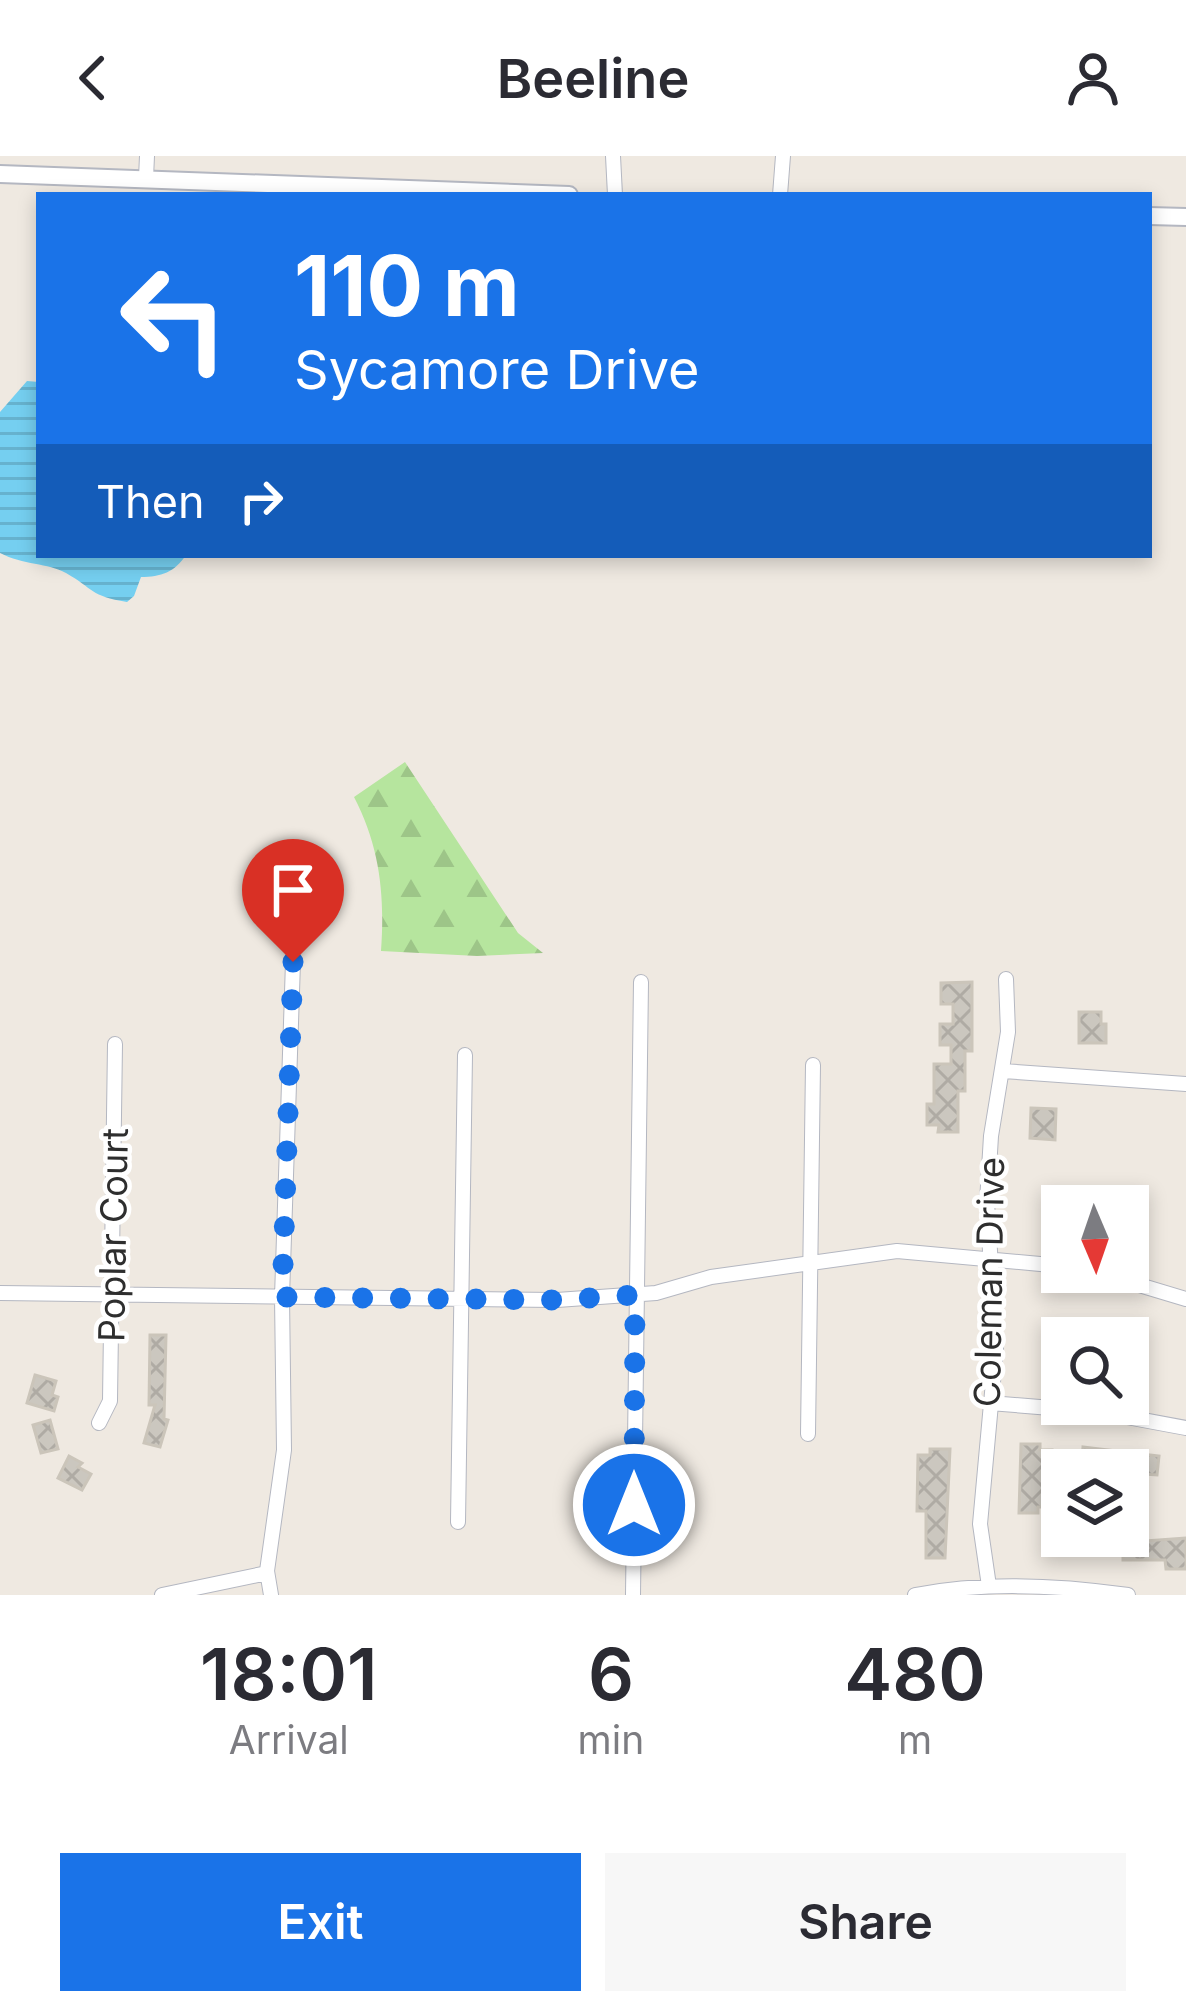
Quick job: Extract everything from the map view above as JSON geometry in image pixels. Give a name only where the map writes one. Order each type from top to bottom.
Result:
[{"type":"street","points":[[146,178],[147,156]]},
{"type":"street","points":[[613,156],[615,192]]},
{"type":"street","points":[[780,192],[783,156]]},
{"type":"street","points":[[0,174],[494,192]]},
{"type":"street","points":[[1152,216],[1186,217]]},
{"type":"street","points":[[271,1595],[267,1573],[284,1450],[282,1297],[293,962]]},
{"type":"street","name":"Coleman Drive","points":[[989,1586],[980,1524],[996,1349],[989,1257],[991,1136],[1008,1032],[1006,979]]},
{"type":"street","points":[[633,1595],[641,982]]},
{"type":"street","name":"Poplar Court","points":[[98,1423],[110,1401],[115,1044]]},
{"type":"street","points":[[458,1522],[465,1055]]},
{"type":"street","points":[[808,1434],[813,1065]]},
{"type":"street","points":[[1004,1071],[1186,1084]]},
{"type":"street","points":[[0,1293],[464,1299],[635,1295],[711,1277],[898,1251],[1041,1263]]},
{"type":"street","points":[[1149,1288],[1186,1299]]},
{"type":"street","points":[[990,1403],[1100,1412],[1186,1429]]},
{"type":"street","points":[[162,1595],[267,1573]]},
{"type":"street","points":[[915,1595],[989,1586],[1128,1595]]},
{"type":"green space","points":[[405,762],[518,933],[543,953],[477,956],[381,951],[379,872],[354,797]]},
{"type":"water","points":[[27,381],[36,382],[36,558],[184,558],[177,566],[141,577],[127,602],[99,594],[59,570],[0,553],[0,412]]},
{"type":"building","points":[[972,982],[972,1051],[965,1051],[965,1091],[958,1091],[958,1132],[938,1132],[939,1125],[927,1125],[927,1104],[934,1104],[934,1064],[951,1064],[951,1045],[940,1045],[940,1024],[953,1024],[953,1004],[941,1004],[941,983]]},
{"type":"building","points":[[1079,1012],[1101,1012],[1106,1043],[1079,1043]]},
{"type":"building","points":[[1031,1108],[1056,1109],[1055,1140],[1030,1138]]},
{"type":"building","points":[[150,1335],[166,1335],[164,1419],[168,1420],[160,1447],[144,1443],[155,1405],[149,1405]]},
{"type":"building","points":[[35,1375],[56,1381],[54,1411],[27,1403]]},
{"type":"building","points":[[50,1420],[58,1449],[41,1453],[33,1425]]},
{"type":"building","points":[[1021,1444],[1040,1444],[1041,1507],[1038,1513],[1019,1513]]},
{"type":"building","points":[[930,1449],[950,1449],[945,1558],[926,1558],[926,1511],[917,1511],[918,1455],[930,1455]]},
{"type":"building","points":[[1149,1455],[1159,1456],[1157,1475],[1149,1474]]},
{"type":"building","points":[[69,1456],[91,1474],[82,1490],[58,1478]]},
{"type":"building","points":[[1186,1538],[1186,1569],[1166,1569],[1165,1560],[1123,1560],[1149,1557],[1149,1541]]},
{"type":"route","points":[[293,962],[282,1297],[557,1300],[635,1295],[634,1505]]}]
